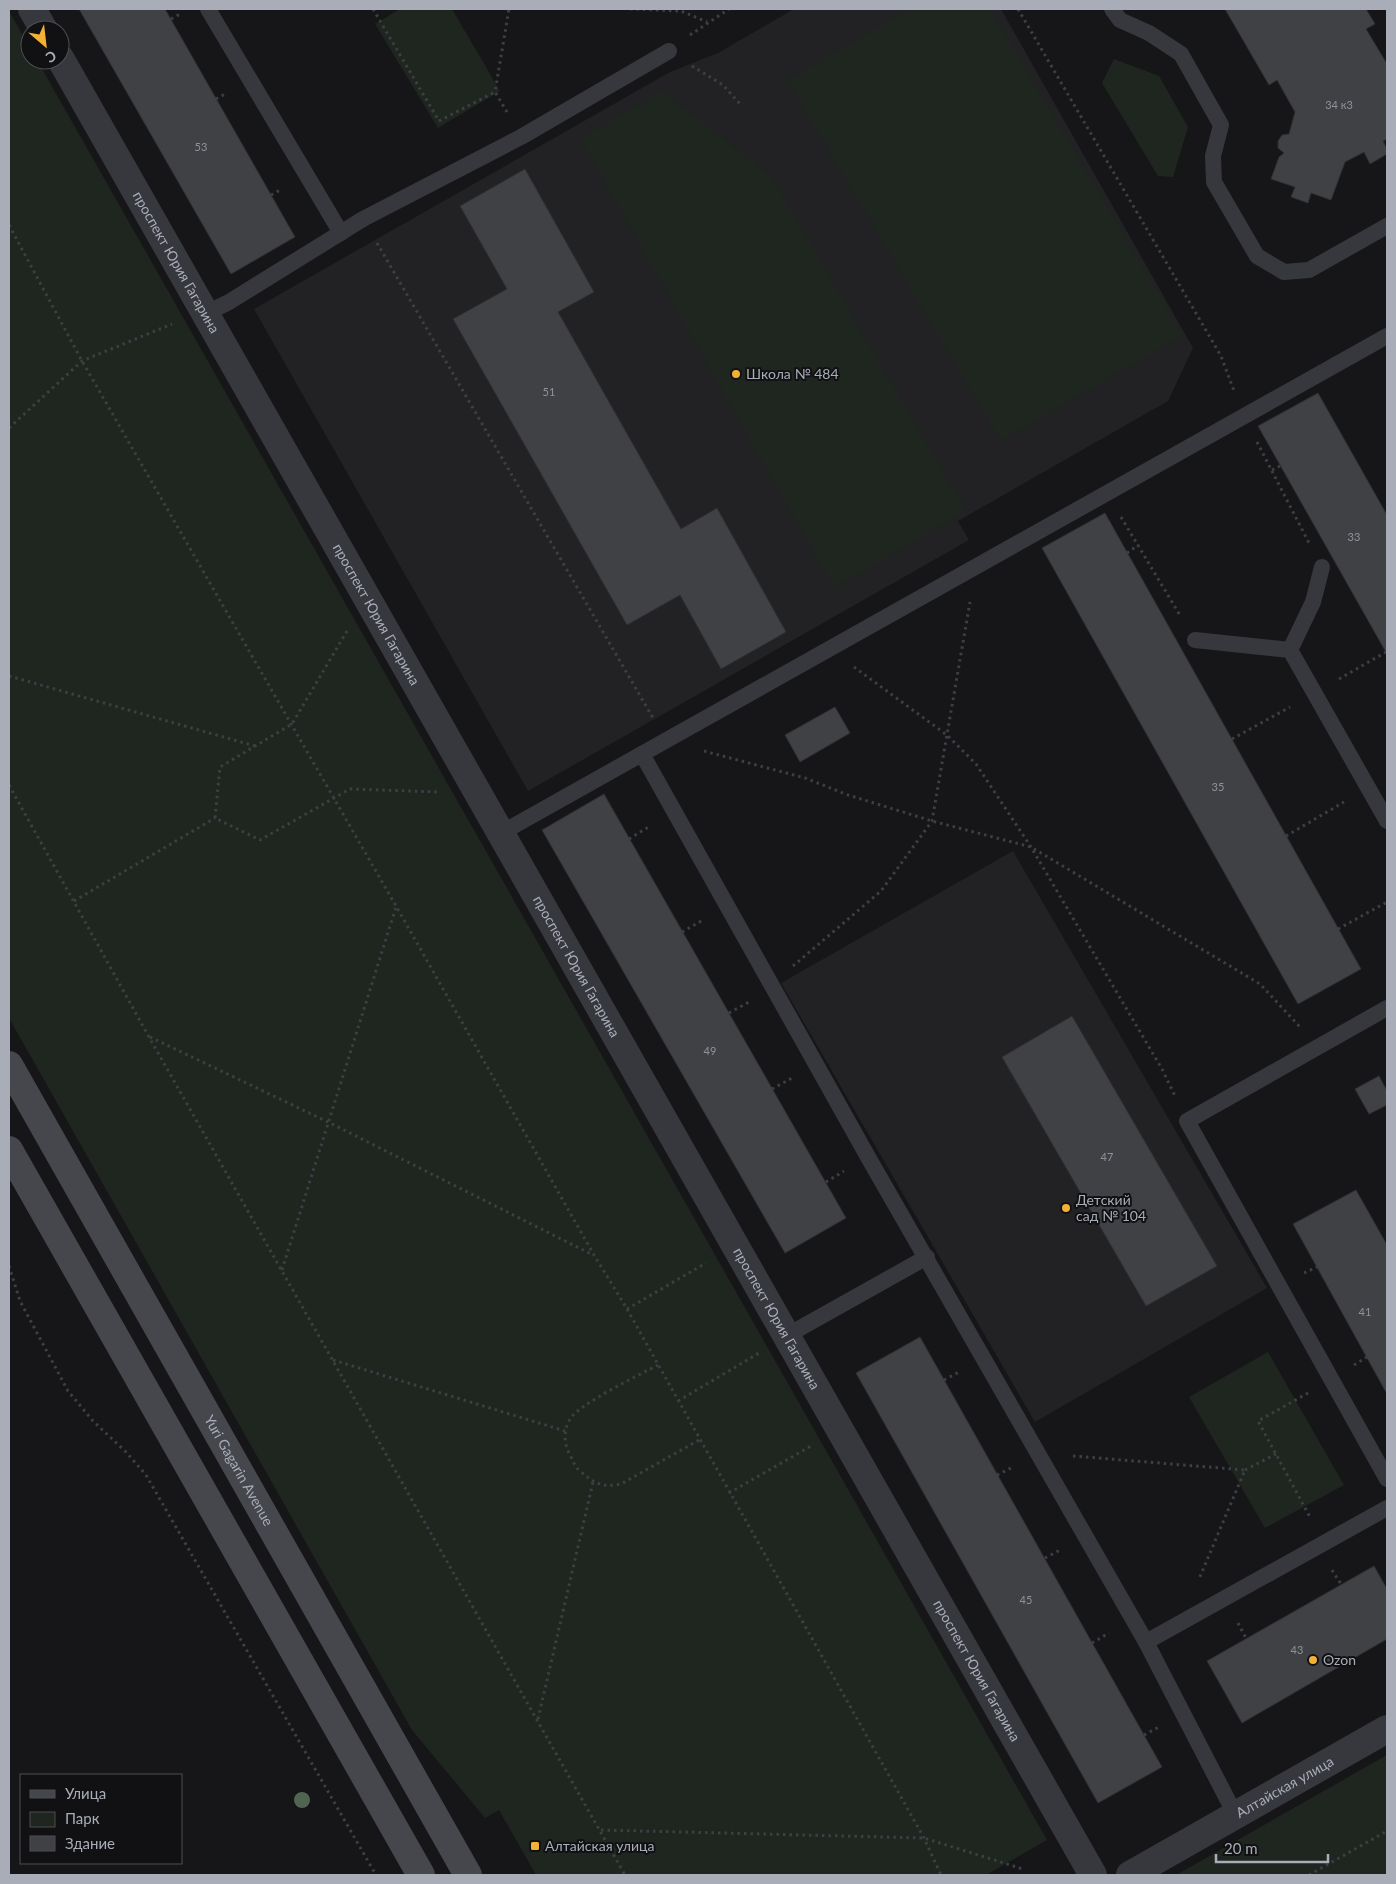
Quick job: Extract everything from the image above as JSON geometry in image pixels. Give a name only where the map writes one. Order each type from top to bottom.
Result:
[{"type":"main road","name":"Yuri Gagarin Avenue","points":[[9,1065],[468,1875]]},
{"type":"main road","points":[[9,1150],[421,1875]]},
{"type":"street","points":[[32,9],[38,20]]},
{"type":"street","name":"проспект Юрия Гагарина","points":[[67,70],[1093,1875]]},
{"type":"street","name":"Алтайская улица","points":[[1130,1875],[1387,1730]]},
{"type":"lane","points":[[208,9],[341,234]]},
{"type":"lane","points":[[1112,9],[1120,20],[1149,33],[1181,54],[1221,125],[1213,156],[1214,182],[1257,256],[1284,272],[1309,270],[1387,226]]},
{"type":"lane","points":[[206,314],[364,220],[521,136],[669,51]]},
{"type":"lane","points":[[501,833],[1387,336]]},
{"type":"lane","points":[[1290,650],[1313,602],[1322,567]]},
{"type":"lane","points":[[1195,640],[1290,650]]},
{"type":"lane","points":[[1290,650],[1387,821]]},
{"type":"lane","points":[[642,754],[770,983],[1146,1642],[1236,1816]]},
{"type":"lane","points":[[1387,1008],[1187,1121],[1387,1479]]},
{"type":"lane","points":[[786,1336],[927,1257]]},
{"type":"lane","points":[[1146,1642],[1387,1508]]},
{"type":"path","points":[[373,9],[438,121],[495,92]]},
{"type":"path","points":[[509,9],[495,92],[521,136]]},
{"type":"path","points":[[630,9],[681,11],[707,22]]},
{"type":"path","points":[[729,9],[707,22],[669,51],[723,85],[740,104]]},
{"type":"path","points":[[1018,9],[1221,356],[1243,417]]},
{"type":"path","points":[[364,220],[666,741],[805,778],[848,795],[932,821],[1031,847],[1260,984],[1319,1048]]},
{"type":"path","points":[[9,225],[82,361],[334,797],[658,1365],[924,1838],[942,1875]]},
{"type":"path","points":[[9,428],[82,361],[184,319],[206,314]]},
{"type":"path","points":[[1280,466],[1272,470],[1322,567]]},
{"type":"path","points":[[1107,493],[1195,640]]},
{"type":"path","points":[[1127,553],[1138,545]]},
{"type":"path","points":[[770,983],[808,954],[881,891],[932,821],[975,567]]},
{"type":"path","points":[[215,818],[220,767],[292,724],[367,598]]},
{"type":"path","points":[[822,653],[859,669],[947,736],[976,764],[1031,847],[1162,1069],[1187,1121]]},
{"type":"path","points":[[9,676],[255,746]]},
{"type":"path","points":[[9,785],[149,1037],[625,1875]]},
{"type":"path","points":[[1286,836],[1368,788]]},
{"type":"path","points":[[215,818],[260,840],[350,789],[479,794]]},
{"type":"path","points":[[74,901],[215,818]]},
{"type":"path","points":[[1338,929],[1387,902]]},
{"type":"path","points":[[282,1270],[396,906]]},
{"type":"path","points":[[149,1037],[328,1122],[594,1255]]},
{"type":"path","points":[[626,1309],[735,1247]]},
{"type":"path","points":[[9,1266],[20,1301],[68,1391],[93,1421],[126,1452],[146,1475],[376,1875]]},
{"type":"path","points":[[678,1401],[786,1336]]},
{"type":"path","points":[[333,1360],[565,1431]]},
{"type":"path","points":[[658,1365],[584,1406],[571,1417],[565,1431],[566,1449],[577,1468],[593,1482],[610,1486],[622,1484],[699,1440]]},
{"type":"path","points":[[1324,1544],[1258,1422],[1332,1380]]},
{"type":"path","points":[[729,1493],[839,1429]]},
{"type":"path","points":[[1039,1454],[1245,1470],[1276,1454]]},
{"type":"path","points":[[1209,1608],[1196,1587],[1245,1470]]},
{"type":"path","points":[[538,1720],[593,1482]]},
{"type":"path","points":[[600,1830],[924,1838],[1024,1869]]},
{"type":"path","points":[[1309,1875],[1387,1831]]},
{"type":"shaded area","name":"Школа № 484","points":[[794,9],[1001,9],[1193,348],[1168,401],[958,521],[969,540],[528,791],[254,309],[670,72],[718,53]]},
{"type":"shaded area","name":"Детский сад № 104","points":[[1013,851],[1267,1288],[1035,1422],[781,983]]},
{"type":"green space","points":[[400,9],[452,9],[500,91],[438,128],[375,24]]},
{"type":"green space","points":[[911,9],[990,9],[1183,335],[1001,441],[787,80]]},
{"type":"green space","points":[[9,11],[20,30],[20,70],[43,70],[1047,1840],[986,1875],[536,1875],[499,1810],[485,1818],[412,1730],[9,1018]]},
{"type":"green space","points":[[1114,59],[1159,76],[1188,127],[1173,177],[1158,176],[1102,83]]},
{"type":"green space","points":[[662,91],[771,176],[966,511],[834,588],[580,139]]},
{"type":"green space","points":[[1268,1352],[1344,1485],[1265,1528],[1189,1397]]},
{"type":"green space","points":[[1387,1755],[1387,1875],[1176,1875]]},
{"type":"building","points":[[79,9],[165,9],[295,237],[231,274]]},
{"type":"building","points":[[1225,9],[1366,9],[1375,24],[1366,29],[1387,64],[1387,139],[1383,141],[1387,154],[1370,164],[1364,152],[1345,162],[1331,200],[1311,193],[1308,203],[1291,197],[1295,187],[1271,179],[1279,157],[1284,153],[1278,148],[1278,141],[1282,135],[1289,134],[1295,112],[1277,80],[1269,85]]},
{"type":"building","points":[[525,169],[594,292],[558,312],[681,529],[717,508],[786,632],[721,669],[680,595],[627,625],[453,319],[507,289],[460,206]]},
{"type":"building","points":[[1318,393],[1387,515],[1387,654],[1258,426]]},
{"type":"building","points":[[1105,513],[1361,969],[1298,1004],[1042,548]]},
{"type":"building","points":[[835,707],[850,733],[800,762],[785,735]]},
{"type":"building","points":[[604,794],[846,1218],[785,1253],[542,830]]},
{"type":"building","points":[[1072,1016],[1217,1266],[1146,1306],[1002,1057]]},
{"type":"building","points":[[1379,1076],[1387,1091],[1387,1105],[1369,1114],[1355,1089]]},
{"type":"building","points":[[1356,1190],[1387,1245],[1387,1394],[1293,1224]]},
{"type":"building","points":[[920,1337],[1162,1767],[1098,1803],[856,1373]]},
{"type":"building","points":[[1374,1566],[1387,1589],[1387,1639],[1242,1723],[1207,1661]]},
{"type":"place","name":"Школа № 484","points":[[736,374]]},
{"type":"place","name":"Детский сад № 104","points":[[1066,1208]]},
{"type":"place","name":"Ozon","points":[[1313,1660]]},
{"type":"place","name":"Алтайская улица","points":[[535,1846]]}]
